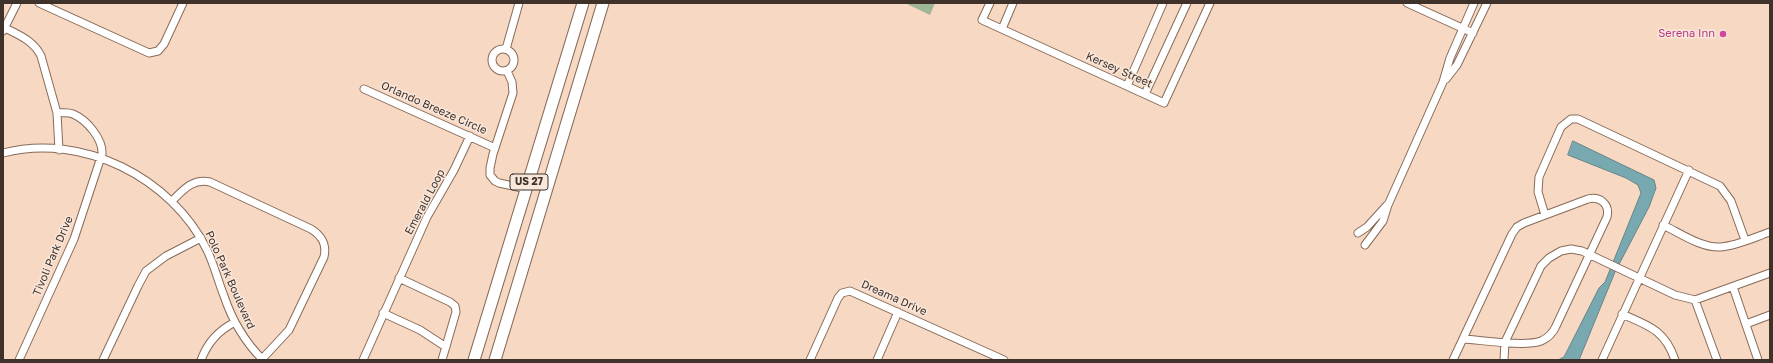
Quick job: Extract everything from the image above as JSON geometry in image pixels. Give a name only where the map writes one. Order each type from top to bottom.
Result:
[{"type":"highway","name":"US 27","points":[[474,360],[583,3]]},
{"type":"highway","name":"US 27","points":[[495,360],[603,3]]},
{"type":"street","points":[[17,3],[4,30],[30,42],[39,51],[57,113],[59,150]]},
{"type":"street","points":[[39,3],[149,53],[155,52],[162,47],[183,3]]},
{"type":"street","points":[[506,50],[519,3]]},
{"type":"street","name":"Kersey Street","points":[[990,3],[982,20],[1164,103],[1210,3]]},
{"type":"street","points":[[1002,29],[1013,3]]},
{"type":"street","points":[[1127,86],[1163,3]]},
{"type":"street","points":[[1145,94],[1187,3]]},
{"type":"street","points":[[1407,3],[1473,33]]},
{"type":"street","points":[[1365,245],[1383,221],[1388,205],[1443,82],[1450,58],[1474,3]]},
{"type":"street","points":[[1443,82],[1457,65],[1487,3]]},
{"type":"street","points":[[499,50],[506,50],[512,53],[515,60],[513,67],[507,71],[496,69],[492,63],[493,55],[499,50]]},
{"type":"street","points":[[507,71],[512,82],[513,93],[495,148],[490,168],[490,175],[494,181],[527,189]]},
{"type":"street","name":"Orlando Breeze Circle","points":[[364,88],[495,148]]},
{"type":"street","points":[[57,113],[74,114],[94,132],[102,143],[100,157]]},
{"type":"street","points":[[1545,215],[1538,192],[1539,177],[1561,127],[1571,119],[1583,121],[1712,181],[1724,189],[1733,206],[1745,240]]},
{"type":"street","name":"Emerald Loop","points":[[363,360],[427,217],[454,170],[470,136]]},
{"type":"street","name":"Polo Park Boulevard","points":[[3,153],[29,149],[59,150],[100,157],[135,174],[172,201],[187,217],[201,238],[211,258],[235,322],[245,339],[262,359]]},
{"type":"street","name":"Tivoli Park Drive","points":[[19,360],[74,239],[100,157]]},
{"type":"street","points":[[1602,360],[1638,278],[1689,170]]},
{"type":"street","points":[[172,201],[190,184],[198,181],[210,182],[311,230],[322,239],[325,248],[324,257],[292,326],[262,359]]},
{"type":"street","points":[[1453,360],[1512,234],[1520,225],[1590,198],[1597,198],[1604,203],[1607,208],[1607,217],[1551,334],[1543,340],[1535,342],[1505,342],[1463,339]]},
{"type":"street","points":[[1358,233],[1367,227],[1388,205]]},
{"type":"street","points":[[1663,225],[1711,246],[1723,247],[1770,232]]},
{"type":"street","points":[[103,360],[146,271],[166,256],[201,238]]},
{"type":"street","points":[[1504,359],[1505,342],[1537,273],[1543,263],[1558,253],[1568,250],[1578,250],[1680,297],[1695,300],[1770,273]]},
{"type":"street","points":[[399,278],[450,302],[455,306],[456,312],[442,360]]},
{"type":"street","points":[[1733,287],[1758,360]]},
{"type":"street","name":"Dreama Drive","points":[[810,360],[838,298],[842,293],[850,291],[1004,360]]},
{"type":"street","points":[[1695,300],[1717,360]]},
{"type":"street","points":[[877,360],[898,312]]},
{"type":"street","points":[[383,313],[420,330],[446,347]]},
{"type":"street","points":[[1622,314],[1657,332],[1666,340],[1675,360]]},
{"type":"street","points":[[1746,324],[1770,315]]},
{"type":"street","points":[[202,360],[213,339],[221,330],[235,322]]},
{"type":"green space","points":[[905,3],[935,3],[930,15]]},
{"type":"water","points":[[1573,141],[1654,180],[1656,188],[1649,207],[1615,272],[1579,360],[1558,360],[1564,357],[1599,288],[1605,282],[1641,193],[1638,185],[1626,178],[1568,155]]},
{"type":"place","name":"Serena Inn","points":[[1723,34]]}]
